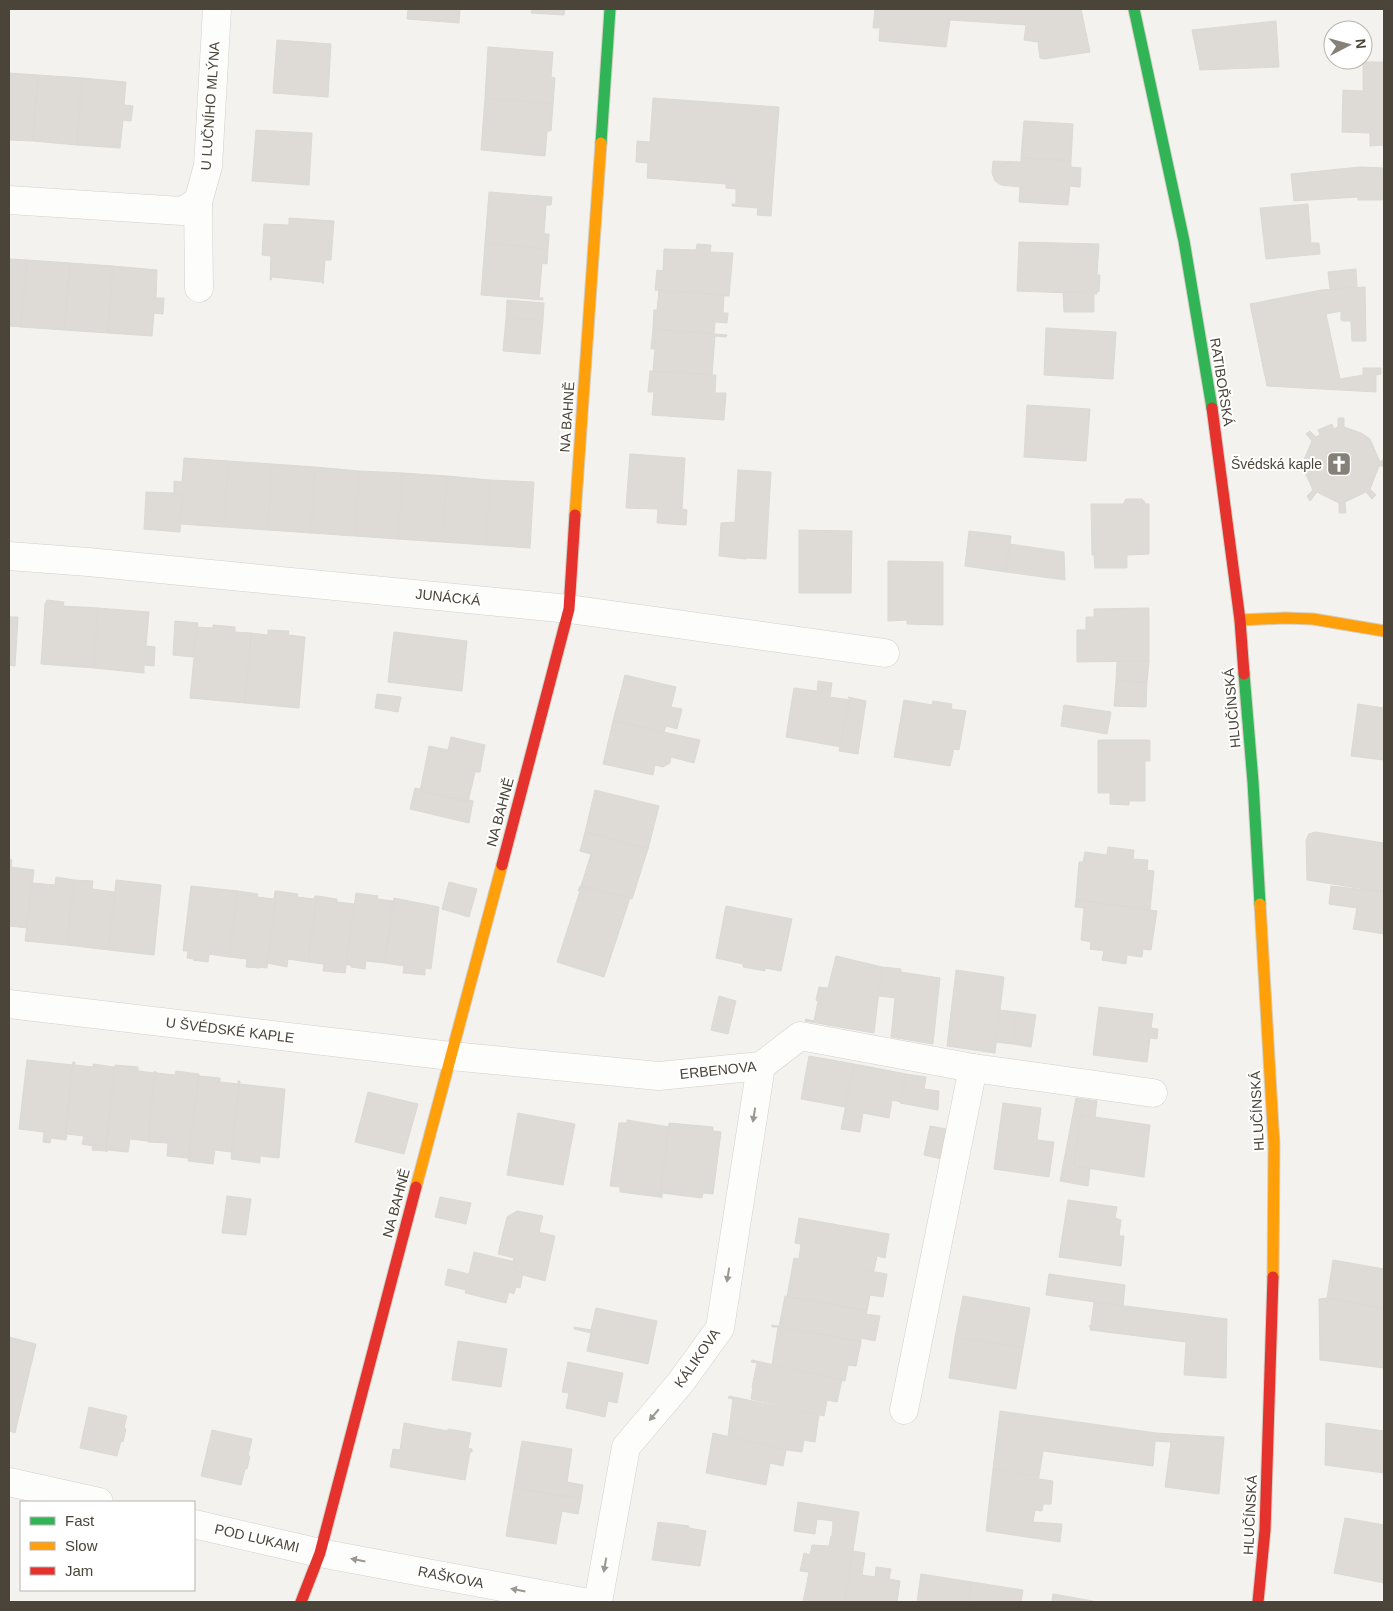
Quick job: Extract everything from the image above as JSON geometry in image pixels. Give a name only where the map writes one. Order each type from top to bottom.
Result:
[{"type":"main road","name":"NA BAHNĚ","points":[[301,1602],[320,1553],[569,609],[610,9]]},
{"type":"main road","name":"RATIBOŘSKÁ","points":[[1134,9],[1184,241],[1211,400],[1240,620]]},
{"type":"main road","points":[[1240,620],[1313,619],[1384,631]]},
{"type":"main road","name":"HLUČÍNSKÁ","points":[[1240,620],[1257,850],[1274,1144],[1274,1299],[1265,1530],[1258,1602]]},
{"type":"street","name":"U LUČNÍHO MLÝNA","points":[[199,288],[198,202],[208,166],[218,9]]},
{"type":"street","points":[[9,200],[182,211],[198,202]]},
{"type":"street","name":"JUNÁCKÁ","points":[[9,556],[569,609],[885,653]]},
{"type":"street","name":"U ŠVÉDSKÉ KAPLE","points":[[9,1004],[451,1056]]},
{"type":"street","name":"ERBENOVA","points":[[451,1056],[659,1076],[761,1066],[800,1036],[973,1068],[1153,1093]]},
{"type":"street","name":"KÁLIKOVA","points":[[598,1602],[626,1447],[681,1382],[720,1328],[761,1066]]},
{"type":"street","points":[[904,1410],[973,1068]]},
{"type":"street","points":[[9,1482],[94,1501]]},
{"type":"street","name":"POD LUKAMI","points":[[195,1524],[320,1553]]},
{"type":"street","name":"RAŠKOVA","points":[[320,1553],[583,1602]]},
{"type":"building","points":[[408,9],[460,9],[459,23],[407,19]]},
{"type":"building","points":[[532,9],[565,9],[564,15],[531,13]]},
{"type":"building","points":[[875,9],[1081,9],[1090,52],[1044,59],[1040,58],[1038,42],[1024,40],[1026,25],[950,20],[946,47],[879,41],[880,28],[873,28]]},
{"type":"building","points":[[1276,21],[1279,67],[1200,70],[1192,30]]},
{"type":"building","points":[[277,40],[331,44],[328,97],[273,93]]},
{"type":"building","points":[[488,47],[553,52],[551,77],[555,78],[553,104],[485,98]]},
{"type":"building","points":[[1373,62],[1384,62],[1384,145],[1370,146],[1370,133],[1342,132],[1343,90],[1363,91],[1363,70],[1373,70]]},
{"type":"building","points":[[9,73],[38,75],[33,141],[9,140]]},
{"type":"building","points":[[38,75],[82,78],[77,145],[33,141]]},
{"type":"building","points":[[82,78],[126,82],[124,105],[133,106],[131,121],[123,120],[120,148],[77,145]]},
{"type":"building","points":[[485,98],[553,104],[551,131],[547,131],[545,156],[481,150]]},
{"type":"building","points":[[653,98],[779,107],[771,216],[757,215],[758,208],[732,206],[732,204],[736,204],[736,189],[726,188],[726,184],[647,178],[648,163],[636,162],[637,141],[650,142]]},
{"type":"building","points":[[1024,121],[1073,124],[1071,161],[1021,158]]},
{"type":"building","points":[[256,130],[312,133],[309,185],[252,181]]},
{"type":"building","points":[[1021,158],[1071,161],[1071,167],[1081,168],[1080,187],[1070,186],[1068,205],[1019,202],[1020,187],[1001,185],[995,181],[992,173],[993,161],[1021,162]]},
{"type":"building","points":[[1360,167],[1384,168],[1384,200],[1358,200],[1358,197],[1294,201],[1291,174]]},
{"type":"building","points":[[489,192],[552,197],[551,205],[546,205],[544,234],[549,234],[548,249],[485,243]]},
{"type":"building","points":[[1308,204],[1311,243],[1319,243],[1320,254],[1266,259],[1260,208]]},
{"type":"building","points":[[289,218],[334,221],[331,260],[325,260],[323,284],[322,282],[272,277],[270,280],[271,256],[262,255],[264,224],[289,225]]},
{"type":"building","points":[[1019,242],[1099,244],[1097,275],[1100,275],[1099,292],[1096,291],[1097,294],[1017,291]]},
{"type":"building","points":[[485,243],[548,249],[547,264],[542,263],[539,298],[543,298],[543,300],[481,295]]},
{"type":"building","points":[[697,244],[711,245],[710,252],[733,253],[729,296],[655,290],[657,270],[663,271],[664,249],[696,250]]},
{"type":"building","points":[[9,259],[27,260],[21,327],[9,326]]},
{"type":"building","points":[[27,260],[70,263],[65,330],[21,327]]},
{"type":"building","points":[[70,263],[113,266],[108,333],[65,330]]},
{"type":"building","points":[[113,266],[157,270],[156,298],[164,298],[163,314],[154,313],[152,336],[108,333]]},
{"type":"building","points":[[1356,269],[1357,287],[1330,289],[1328,272]]},
{"type":"building","points":[[1365,287],[1366,341],[1352,341],[1351,321],[1341,320],[1341,311],[1326,314],[1340,379],[1363,375],[1363,368],[1381,368],[1381,374],[1376,375],[1376,392],[1267,386],[1250,304],[1321,290]]},
{"type":"building","points":[[659,290],[724,295],[723,313],[728,313],[727,323],[715,322],[714,334],[653,329],[654,310],[657,310]]},
{"type":"building","points":[[1063,292],[1094,293],[1094,312],[1064,312]]},
{"type":"building","points":[[507,300],[544,303],[543,320],[506,318]]},
{"type":"building","points":[[506,318],[543,320],[540,354],[503,351]]},
{"type":"building","points":[[1046,328],[1116,332],[1113,379],[1044,375]]},
{"type":"building","points":[[653,329],[727,335],[726,337],[715,336],[712,375],[653,372],[655,349],[651,349]]},
{"type":"building","points":[[650,371],[716,375],[715,393],[726,393],[724,420],[652,415],[654,392],[648,392]]},
{"type":"building","points":[[1027,405],[1090,409],[1086,461],[1024,457]]},
{"type":"building","name":"Švédská kaple","points":[[1338,418],[1344,418],[1344,427],[1361,433],[1370,439],[1380,462],[1384,459],[1384,466],[1379,466],[1370,489],[1376,495],[1372,499],[1366,492],[1345,502],[1346,513],[1339,513],[1339,503],[1317,492],[1310,501],[1307,496],[1313,490],[1303,468],[1294,468],[1294,463],[1303,462],[1312,441],[1306,434],[1310,431],[1316,437],[1320,435],[1318,430],[1332,424],[1334,429],[1338,427]]},
{"type":"building","points":[[630,454],[685,458],[682,509],[687,510],[686,525],[657,523],[658,509],[626,508]]},
{"type":"building","points":[[184,458],[228,461],[224,527],[181,524],[182,495],[174,494],[174,481],[182,482]]},
{"type":"building","points":[[228,461],[272,464],[268,530],[224,527]]},
{"type":"building","points":[[272,464],[315,467],[311,533],[268,530]]},
{"type":"building","points":[[315,467],[359,471],[355,536],[311,533]]},
{"type":"building","points":[[738,470],[771,472],[766,559],[719,556],[721,523],[735,522]]},
{"type":"building","points":[[359,471],[403,473],[398,539],[355,536]]},
{"type":"building","points":[[403,473],[447,476],[442,542],[398,539]]},
{"type":"building","points":[[447,476],[490,480],[486,545],[442,542]]},
{"type":"building","points":[[490,480],[534,482],[530,548],[486,545]]},
{"type":"building","points":[[146,492],[182,495],[180,532],[144,529]]},
{"type":"building","points":[[1126,499],[1142,499],[1146,504],[1149,504],[1149,554],[1127,555],[1127,568],[1095,568],[1094,555],[1092,555],[1091,504],[1123,504]]},
{"type":"building","points":[[799,530],[852,531],[851,593],[799,593]]},
{"type":"building","points":[[969,531],[1011,536],[1006,572],[965,566]]},
{"type":"building","points":[[1010,544],[1064,552],[1065,580],[1006,572]]},
{"type":"building","points":[[888,561],[943,562],[943,625],[907,624],[907,620],[888,621]]},
{"type":"building","points":[[47,600],[64,602],[63,606],[98,608],[94,668],[41,664],[45,604]]},
{"type":"building","points":[[98,608],[149,612],[146,646],[155,647],[154,666],[144,665],[144,673],[94,668]]},
{"type":"building","points":[[1149,608],[1149,661],[1077,662],[1077,630],[1086,630],[1086,617],[1094,617],[1094,609]]},
{"type":"building","points":[[9,617],[18,617],[15,666],[9,665]]},
{"type":"building","points":[[175,621],[198,623],[193,657],[173,655]]},
{"type":"building","points":[[213,625],[235,627],[235,632],[251,633],[245,703],[190,698],[197,627],[213,628]]},
{"type":"building","points":[[268,630],[289,631],[288,635],[305,637],[299,708],[245,703],[251,633],[268,635]]},
{"type":"building","points":[[394,632],[467,641],[462,691],[388,682]]},
{"type":"building","points":[[1117,661],[1149,661],[1147,682],[1116,681]]},
{"type":"building","points":[[625,675],[676,687],[671,707],[682,709],[677,729],[666,726],[664,732],[613,721]]},
{"type":"building","points":[[818,681],[832,683],[830,697],[850,700],[841,747],[786,737],[794,688],[817,691]]},
{"type":"building","points":[[1116,681],[1147,682],[1146,707],[1114,706]]},
{"type":"building","points":[[377,694],[401,697],[398,712],[375,708]]},
{"type":"building","points":[[848,697],[866,701],[858,754],[839,751],[850,700]]},
{"type":"building","points":[[904,700],[932,705],[933,701],[952,704],[951,709],[966,711],[959,750],[954,749],[950,766],[894,757]]},
{"type":"building","points":[[1358,704],[1384,708],[1384,760],[1351,756]]},
{"type":"building","points":[[1064,705],[1111,712],[1107,734],[1061,726]]},
{"type":"building","points":[[613,721],[700,740],[694,763],[671,757],[670,763],[663,767],[655,765],[653,775],[603,764]]},
{"type":"building","points":[[451,737],[485,745],[480,772],[475,772],[468,802],[420,791],[429,746],[448,750]]},
{"type":"building","points":[[1098,740],[1150,740],[1150,761],[1145,761],[1145,801],[1129,801],[1129,805],[1110,804],[1110,793],[1098,793]]},
{"type":"building","points":[[415,788],[420,789],[420,791],[468,802],[469,800],[473,801],[469,823],[410,809]]},
{"type":"building","points":[[595,790],[659,806],[648,849],[585,832]]},
{"type":"building","points":[[585,832],[648,849],[632,899],[581,886],[591,854],[580,851]]},
{"type":"building","points":[[1315,832],[1384,843],[1384,892],[1307,880],[1306,840],[1309,834]]},
{"type":"building","points":[[1108,847],[1134,850],[1133,859],[1148,860],[1147,870],[1154,871],[1150,910],[1076,900],[1079,862],[1083,862],[1085,852],[1107,855]]},
{"type":"building","points":[[9,859],[12,860],[11,867],[34,870],[27,928],[9,926]]},
{"type":"building","points":[[56,877],[74,880],[67,945],[25,941],[32,883],[55,885]]},
{"type":"building","points":[[74,880],[93,881],[92,889],[115,892],[109,950],[67,945]]},
{"type":"building","points":[[116,880],[161,885],[154,955],[109,950]]},
{"type":"building","points":[[449,882],[477,889],[469,917],[442,909]]},
{"type":"building","points":[[191,886],[238,891],[229,957],[209,954],[208,962],[187,958],[188,951],[183,951]]},
{"type":"building","points":[[580,886],[630,898],[604,977],[557,962]]},
{"type":"building","points":[[1331,886],[1384,892],[1384,934],[1353,929],[1357,908],[1329,904]]},
{"type":"building","points":[[238,891],[258,894],[257,897],[274,899],[275,891],[277,891],[267,968],[246,967],[247,959],[229,957]]},
{"type":"building","points":[[277,891],[298,894],[297,897],[314,899],[317,896],[308,962],[288,959],[287,967],[267,963]]},
{"type":"building","points":[[356,893],[378,896],[377,899],[393,901],[385,963],[366,961],[365,969],[346,965]]},
{"type":"building","points":[[317,896],[337,899],[337,902],[354,904],[345,973],[323,971],[324,964],[308,962]]},
{"type":"building","points":[[394,898],[439,907],[431,969],[425,968],[425,975],[403,973],[404,966],[385,963]]},
{"type":"building","points":[[1076,900],[1157,911],[1151,950],[1143,949],[1142,957],[1127,955],[1126,964],[1102,960],[1104,951],[1090,949],[1091,942],[1081,940],[1084,908],[1075,907]]},
{"type":"building","points":[[726,906],[792,919],[781,971],[765,968],[765,971],[743,967],[743,964],[716,958]]},
{"type":"building","points":[[836,956],[882,967],[874,1033],[805,1021],[806,1019],[814,1021],[819,987],[828,988]]},
{"type":"building","points":[[882,967],[901,969],[901,972],[940,978],[933,1044],[891,1037],[895,998],[879,996]]},
{"type":"building","points":[[956,970],[1004,977],[995,1053],[947,1046]]},
{"type":"building","points":[[719,996],[736,1001],[728,1034],[711,1030]]},
{"type":"building","points":[[1099,1007],[1153,1014],[1151,1028],[1158,1029],[1157,1039],[1150,1038],[1147,1062],[1093,1055]]},
{"type":"building","points":[[999,1010],[1017,1012],[1013,1044],[996,1042]]},
{"type":"building","points":[[1017,1012],[1036,1015],[1031,1047],[1013,1044]]},
{"type":"building","points":[[809,1056],[854,1064],[845,1107],[801,1099]]},
{"type":"building","points":[[27,1060],[73,1065],[65,1140],[51,1138],[50,1143],[43,1142],[44,1132],[19,1129]]},
{"type":"building","points":[[73,1062],[75,1062],[75,1065],[93,1067],[93,1064],[114,1067],[106,1151],[92,1150],[93,1146],[82,1144],[84,1136],[67,1134],[65,1140]]},
{"type":"building","points":[[854,1064],[906,1074],[901,1102],[892,1100],[889,1118],[863,1113],[860,1132],[841,1129]]},
{"type":"building","points":[[115,1065],[138,1067],[138,1071],[155,1073],[148,1141],[130,1139],[128,1152],[106,1151]]},
{"type":"building","points":[[155,1071],[157,1073],[175,1075],[176,1071],[199,1074],[188,1158],[167,1156],[168,1143],[148,1142]]},
{"type":"building","points":[[906,1074],[926,1077],[924,1089],[939,1091],[938,1110],[900,1103]]},
{"type":"building","points":[[199,1076],[220,1078],[220,1082],[238,1084],[238,1081],[240,1081],[232,1152],[215,1150],[213,1164],[188,1161]]},
{"type":"building","points":[[239,1084],[285,1089],[279,1158],[260,1156],[260,1163],[231,1159]]},
{"type":"building","points":[[368,1092],[418,1104],[404,1154],[355,1142]]},
{"type":"building","points":[[1076,1098],[1097,1101],[1095,1117],[1081,1115],[1074,1166],[1090,1169],[1088,1186],[1060,1181]]},
{"type":"building","points":[[1003,1103],[1041,1108],[1037,1140],[1054,1142],[1049,1177],[994,1169]]},
{"type":"building","points":[[518,1113],[575,1124],[563,1185],[507,1175]]},
{"type":"building","points":[[1081,1115],[1150,1125],[1144,1177],[1074,1166]]},
{"type":"building","points":[[627,1120],[669,1127],[660,1197],[620,1192],[620,1187],[610,1186],[619,1123],[627,1123]]},
{"type":"building","points":[[669,1123],[713,1127],[713,1131],[721,1132],[713,1194],[703,1193],[702,1198],[662,1193],[662,1198],[660,1197]]},
{"type":"building","points":[[930,1126],[946,1129],[941,1159],[924,1155]]},
{"type":"building","points":[[227,1196],[251,1199],[246,1235],[222,1233]]},
{"type":"building","points":[[440,1197],[471,1203],[466,1224],[435,1217]]},
{"type":"building","points":[[1068,1200],[1117,1207],[1115,1218],[1121,1220],[1119,1236],[1124,1236],[1121,1266],[1059,1257]]},
{"type":"building","points":[[517,1211],[543,1216],[539,1232],[555,1236],[545,1281],[523,1275],[523,1273],[514,1270],[516,1262],[513,1261],[514,1258],[498,1254],[507,1217]]},
{"type":"building","points":[[799,1218],[889,1234],[885,1258],[877,1256],[874,1271],[799,1258],[801,1244],[795,1243]]},
{"type":"building","points":[[474,1252],[516,1262],[514,1270],[523,1273],[520,1288],[516,1287],[514,1294],[509,1292],[506,1303],[465,1293],[466,1290],[445,1285],[448,1269],[469,1274]]},
{"type":"building","points":[[794,1258],[887,1274],[883,1297],[870,1295],[867,1311],[787,1297]]},
{"type":"building","points":[[1333,1260],[1384,1269],[1384,1309],[1327,1298]]},
{"type":"building","points":[[1049,1274],[1125,1285],[1123,1306],[1046,1295]]},
{"type":"building","points":[[785,1296],[867,1311],[866,1314],[880,1316],[875,1341],[861,1338],[861,1342],[779,1327]]},
{"type":"building","points":[[963,1296],[1030,1308],[1023,1348],[955,1337]]},
{"type":"building","points":[[1327,1298],[1384,1309],[1384,1368],[1320,1360],[1319,1299]]},
{"type":"building","points":[[1094,1302],[1227,1319],[1226,1378],[1184,1375],[1186,1342],[1090,1330]]},
{"type":"building","points":[[596,1308],[657,1321],[648,1364],[587,1351],[591,1333],[574,1329],[574,1327],[591,1330]]},
{"type":"building","points":[[772,1325],[861,1342],[856,1366],[848,1365],[845,1381],[772,1365],[778,1327],[772,1327]]},
{"type":"building","points":[[9,1337],[36,1344],[15,1433],[9,1431]]},
{"type":"building","points":[[955,1337],[1023,1348],[1016,1389],[949,1378]]},
{"type":"building","points":[[458,1341],[507,1349],[501,1387],[452,1380]]},
{"type":"building","points":[[752,1360],[842,1380],[837,1402],[827,1400],[824,1416],[751,1399],[757,1363],[751,1362]]},
{"type":"building","points":[[568,1362],[623,1373],[617,1403],[608,1401],[605,1417],[566,1408],[569,1393],[562,1392]]},
{"type":"building","points":[[729,1396],[819,1415],[815,1442],[804,1440],[802,1452],[728,1436],[733,1399],[728,1398]]},
{"type":"building","points":[[89,1407],[127,1416],[123,1442],[121,1441],[117,1456],[80,1448]]},
{"type":"building","points":[[1000,1411],[1156,1433],[1224,1437],[1219,1494],[1165,1487],[1171,1442],[1155,1441],[1153,1466],[1043,1451],[1039,1476],[993,1469]]},
{"type":"building","points":[[404,1423],[471,1433],[468,1448],[472,1449],[472,1452],[470,1452],[465,1480],[390,1467],[393,1449],[400,1450]]},
{"type":"building","points":[[1326,1423],[1384,1431],[1384,1473],[1325,1465]]},
{"type":"building","points":[[212,1430],[252,1439],[247,1469],[245,1469],[241,1485],[201,1476]]},
{"type":"building","points":[[713,1433],[786,1450],[783,1466],[770,1463],[766,1485],[706,1473]]},
{"type":"building","points":[[522,1441],[572,1449],[567,1482],[583,1485],[581,1499],[514,1488]]},
{"type":"building","points":[[993,1469],[1039,1476],[1039,1479],[1053,1481],[1051,1504],[1043,1504],[1042,1511],[1035,1510],[1033,1522],[1062,1524],[1060,1542],[986,1531]]},
{"type":"building","points":[[514,1488],[581,1499],[578,1514],[562,1511],[556,1544],[506,1536]]},
{"type":"building","points":[[798,1502],[859,1512],[845,1602],[803,1602],[809,1572],[800,1571],[804,1553],[810,1555],[812,1545],[829,1546],[833,1521],[817,1519],[815,1534],[794,1531]]},
{"type":"building","points":[[1345,1518],[1384,1525],[1384,1583],[1334,1573]]},
{"type":"building","points":[[658,1522],[689,1526],[689,1528],[706,1531],[700,1566],[652,1560]]},
{"type":"building","points":[[853,1551],[865,1553],[862,1575],[875,1577],[876,1567],[891,1569],[889,1579],[900,1581],[897,1602],[845,1602]]},
{"type":"building","points":[[921,1574],[972,1582],[969,1602],[917,1602]]},
{"type":"building","points":[[972,1582],[1023,1590],[1021,1602],[969,1602]]},
{"type":"building","points":[[1053,1594],[1093,1601],[1093,1602],[1052,1602]]},
{"type":"traffic: fast","points":[[601,143],[610,9]]},
{"type":"traffic: fast","points":[[1134,9],[1184,241],[1212,408]]},
{"type":"traffic: fast","points":[[1244,674],[1260,904]]},
{"type":"traffic: slow","points":[[575,515],[601,143]]},
{"type":"traffic: slow","points":[[1240,620],[1313,619],[1384,631]]},
{"type":"traffic: slow","points":[[416,1187],[502,865]]},
{"type":"traffic: slow","points":[[1260,904],[1274,1144],[1273,1277]]},
{"type":"traffic: jam","points":[[1212,408],[1240,620],[1244,674]]},
{"type":"traffic: jam","points":[[502,865],[569,609],[575,515]]},
{"type":"traffic: jam","points":[[301,1602],[320,1553],[416,1187]]},
{"type":"traffic: jam","points":[[1258,1602],[1265,1530],[1273,1277]]},
{"type":"place","name":"Švédská kaple","points":[[1339,464]]}]
